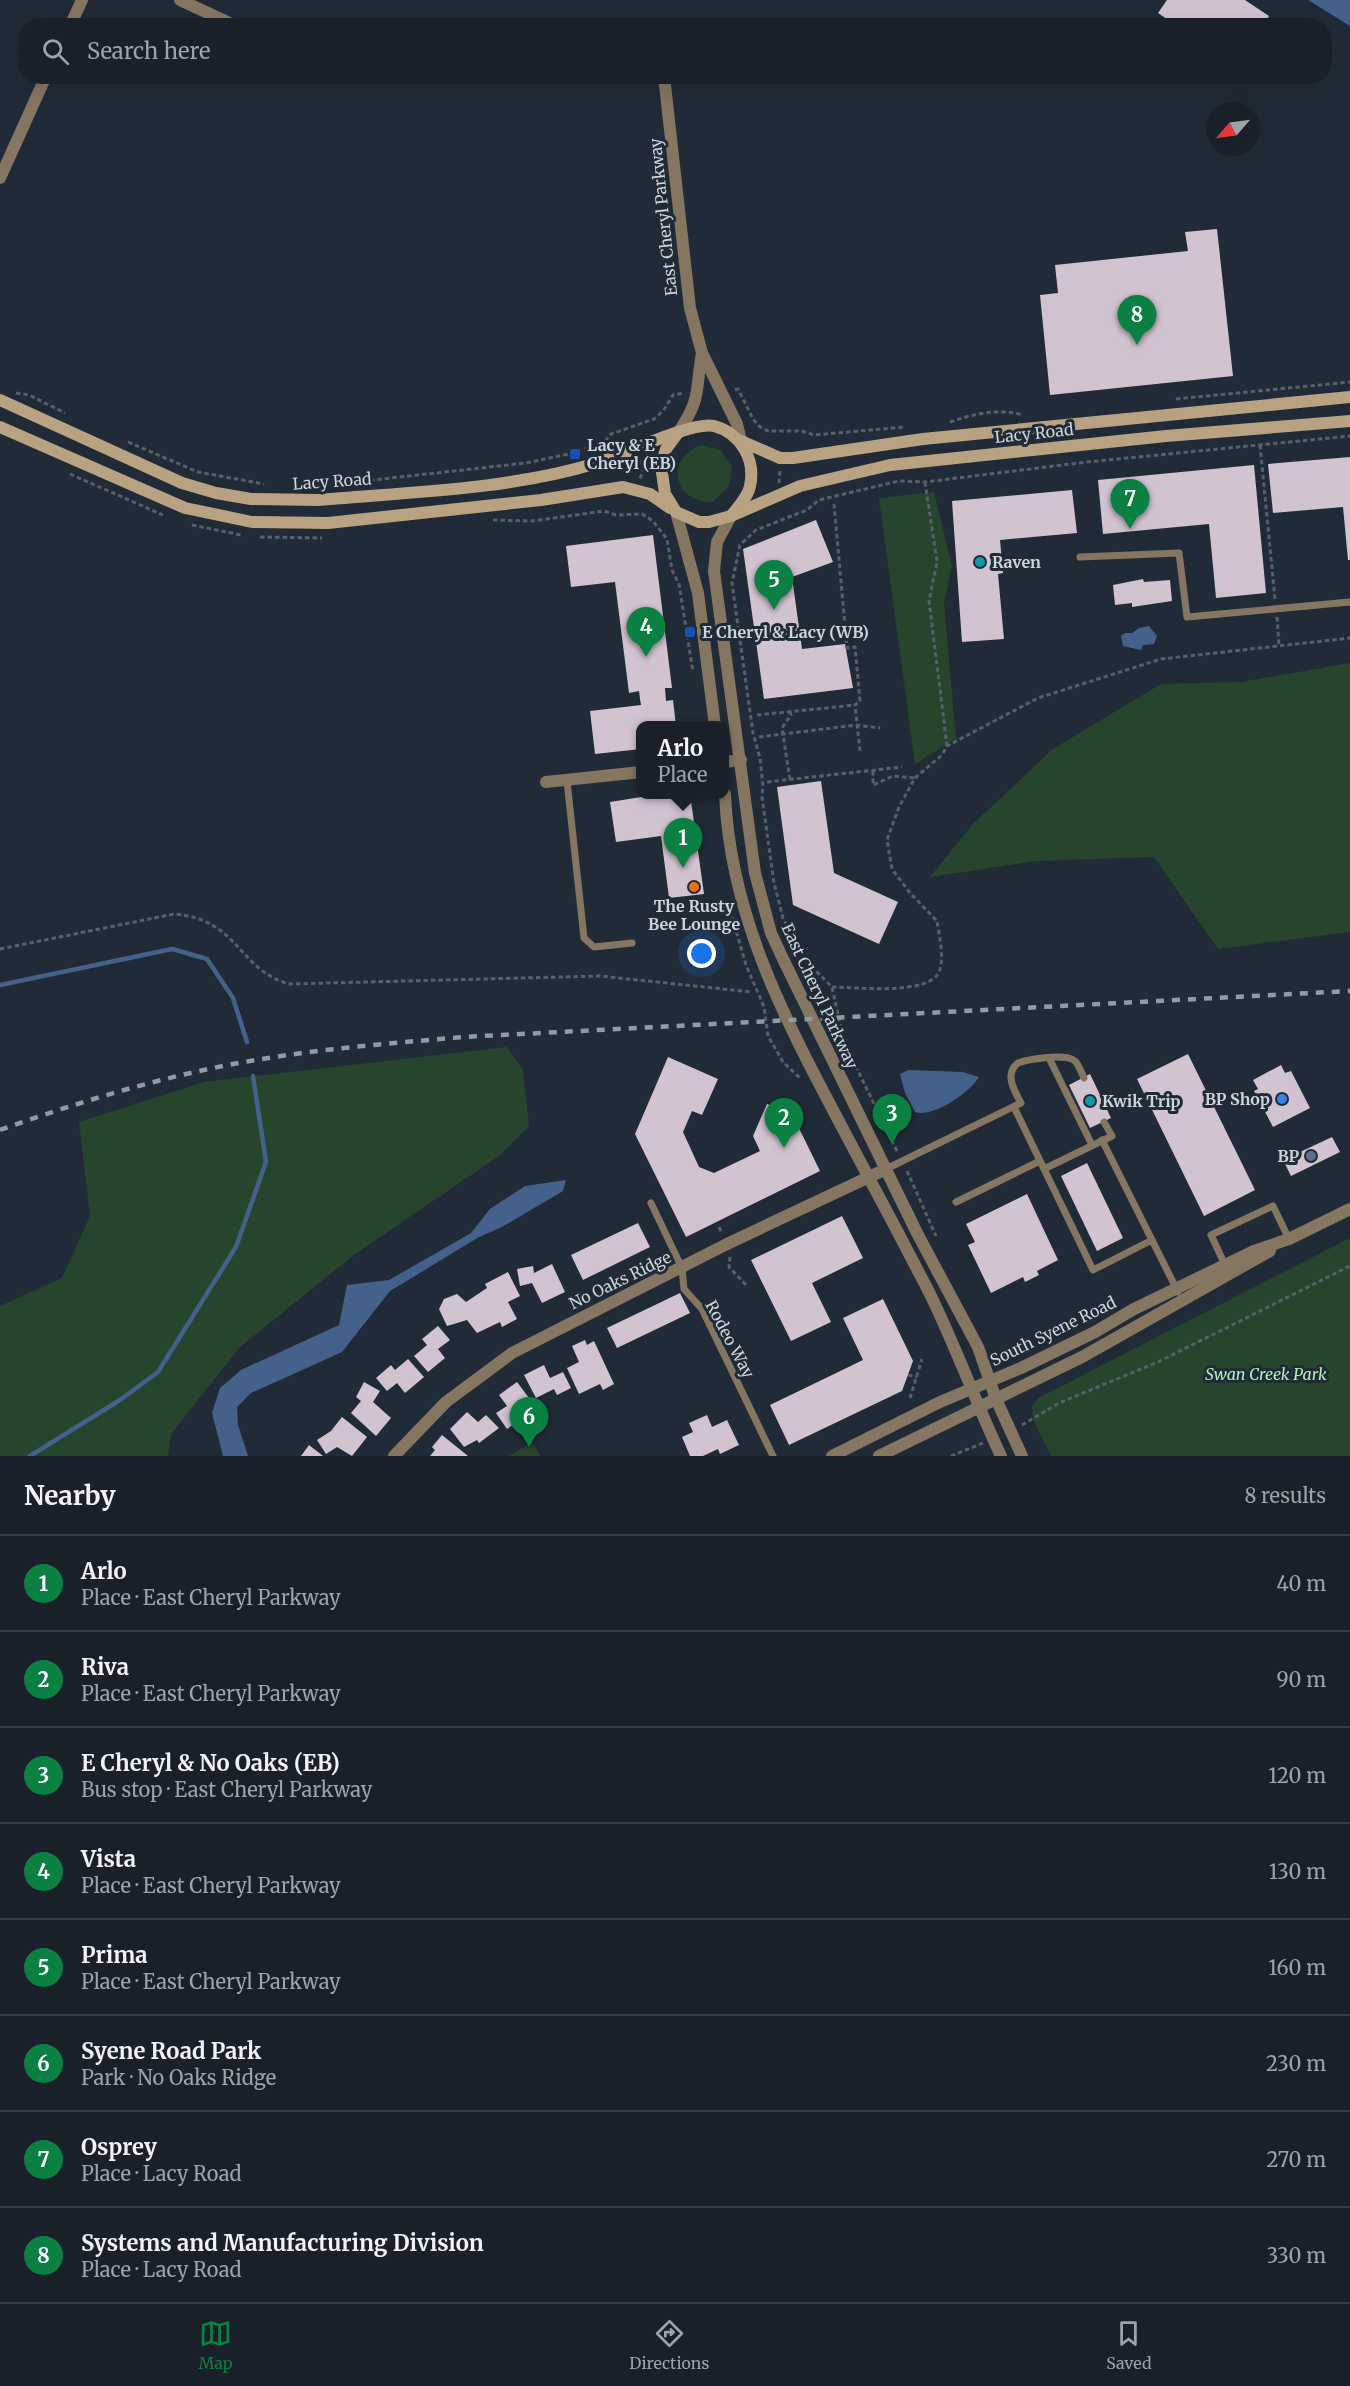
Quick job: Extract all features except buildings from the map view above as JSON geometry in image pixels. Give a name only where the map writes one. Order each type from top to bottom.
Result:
[{"type":"main road","name":"Lacy Road","points":[[741,441],[780,458],[800,458],[923,439],[1350,397]]},
{"type":"main road","name":"Lacy Road","points":[[4,398],[182,483],[227,495],[284,501],[337,498],[528,478],[598,463],[678,433]]},
{"type":"main road","name":"Lacy Road","points":[[731,516],[800,486],[890,465],[1176,435],[1350,421]]},
{"type":"main road","points":[[0,427],[185,508],[252,522],[328,523],[530,502],[623,487],[650,494],[676,512],[699,522],[731,516],[750,486],[750,462],[741,441],[713,426],[701,425],[678,433],[666,449],[661,465],[665,494],[676,512]]},
{"type":"street","points":[[73,18],[81,0]]},
{"type":"street","points":[[180,0],[219,18]]},
{"type":"street","points":[[0,178],[42,84]]},
{"type":"street","name":"East Cheryl Parkway","points":[[665,84],[687,289],[702,353],[737,424],[741,441]]},
{"type":"street","name":"East Cheryl Parkway","points":[[678,433],[690,417],[698,397],[702,353]]},
{"type":"street","points":[[676,512],[698,593],[714,721]]},
{"type":"street","name":"East Cheryl Parkway","points":[[731,516],[717,542],[714,572],[755,873],[771,933],[886,1169],[978,1347],[996,1399],[1022,1456]]},
{"type":"street","points":[[729,762],[741,760]]},
{"type":"street","points":[[546,782],[636,773]]},
{"type":"street","points":[[725,799],[734,868],[750,934],[816,1078],[960,1357],[970,1389],[1001,1456]]},
{"type":"street","name":"No Oaks Ridge","points":[[394,1456],[446,1402],[496,1364],[537,1339],[886,1169]]},
{"type":"street","name":"South Syene Road","points":[[832,1456],[1095,1332],[1134,1309],[1176,1289],[1228,1270],[1350,1209]]},
{"type":"street","name":"South Syene Road","points":[[879,1456],[996,1399],[1183,1302],[1228,1270]]},
{"type":"lane","points":[[1080,557],[1179,553],[1186,617],[1350,602]]},
{"type":"lane","points":[[567,781],[584,938],[594,947],[632,944]]},
{"type":"lane","points":[[1049,1058],[1092,1145]]},
{"type":"lane","points":[[1084,1078],[1076,1062],[1071,1058],[1049,1058],[1028,1060],[1013,1066],[1011,1083],[1017,1105],[1040,1161],[1093,1270],[1152,1240]]},
{"type":"lane","points":[[886,1169],[1017,1105]]},
{"type":"lane","points":[[1044,1169],[1112,1136],[1104,1122]]},
{"type":"lane","points":[[1102,1140],[1183,1302]]},
{"type":"lane","points":[[956,1203],[1040,1161]]},
{"type":"lane","name":"Rodeo Way","points":[[651,1203],[682,1268],[684,1289],[702,1309],[773,1456]]},
{"type":"lane","points":[[1228,1270],[1211,1235],[1273,1206],[1289,1239]]},
{"type":"path","points":[[1166,400],[1350,382]]},
{"type":"path","points":[[738,389],[753,419],[760,427],[780,433],[802,431],[814,435],[916,425]]},
{"type":"path","points":[[348,483],[526,464],[596,446],[607,441],[611,434],[654,419],[663,411],[673,395],[681,392]]},
{"type":"path","points":[[4,398],[22,393],[74,417]]},
{"type":"path","points":[[939,423],[967,416],[1010,411],[1024,415]]},
{"type":"path","points":[[1350,436],[925,482],[898,481],[880,484],[862,491],[855,490],[846,495],[819,500],[807,510],[756,530],[746,537],[737,553],[736,572],[732,583],[753,733],[761,768],[762,797],[774,883],[783,918],[796,948],[832,987],[919,987],[936,978],[940,970],[937,921],[910,893],[892,869],[887,840],[899,807],[915,778],[942,755],[947,746],[1038,698],[1161,659],[1350,638]]},
{"type":"path","points":[[119,438],[198,472],[270,485]]},
{"type":"path","points":[[1260,445],[1279,646]]},
{"type":"path","points":[[638,456],[643,470],[640,480]]},
{"type":"path","points":[[780,468],[778,479],[781,488]]},
{"type":"path","points":[[925,482],[937,562],[929,601],[947,746]]},
{"type":"path","points":[[757,715],[855,705],[860,701],[855,647],[847,648],[834,504]]},
{"type":"path","points":[[630,512],[632,506]]},
{"type":"path","points":[[616,515],[630,512],[642,514],[660,528],[667,539],[672,570],[682,593],[694,679]]},
{"type":"path","points":[[855,705],[860,752]]},
{"type":"path","points":[[790,711],[791,715],[782,728],[790,780]]},
{"type":"path","points":[[759,737],[856,725],[880,728]]},
{"type":"path","points":[[767,782],[902,767]]},
{"type":"path","points":[[873,771],[873,784],[894,776],[915,778]]},
{"type":"path","points":[[0,949],[174,914],[204,920],[220,928],[262,971],[289,984],[600,976],[752,992]]},
{"type":"path","points":[[730,1250],[729,1267],[748,1287]]},
{"type":"path","points":[[1023,1424],[1059,1403],[1158,1362],[1350,1266]]},
{"type":"path","points":[[910,1398],[922,1359]]},
{"type":"path","points":[[908,1375],[917,1377]]},
{"type":"path","points":[[951,1456],[984,1443]]},
{"type":"green space","points":[[702,445],[720,450],[732,467],[729,486],[712,502],[699,501],[689,496],[678,479],[678,469],[682,459],[690,451]]},
{"type":"green space","points":[[934,492],[952,566],[944,603],[956,739],[915,764],[879,498]]},
{"type":"green space","points":[[1350,663],[1350,932],[1218,949],[1154,857],[1036,861],[930,877],[972,825],[1053,749],[1161,684],[1241,682]]},
{"type":"green space","points":[[507,1047],[523,1070],[529,1126],[499,1156],[355,1254],[240,1347],[171,1434],[168,1456],[0,1456],[0,1306],[62,1278],[90,1216],[79,1122],[204,1082]]},
{"type":"green space","name":"Swan Creek Park","points":[[1350,1238],[1350,1456],[1051,1456],[1033,1419],[1032,1407],[1038,1398]]},
{"type":"green space","points":[[533,1442],[540,1456],[509,1456]]},
{"type":"water","points":[[1308,0],[1350,0],[1350,26]]},
{"type":"water","points":[[1149,626],[1157,636],[1154,644],[1143,645],[1141,650],[1123,646],[1121,636]]},
{"type":"water","points":[[908,1070],[963,1072],[979,1077],[950,1103],[923,1113],[915,1112],[905,1093],[900,1074]]},
{"type":"water","points":[[566,1180],[563,1191],[502,1227],[479,1237],[390,1291],[342,1352],[251,1393],[237,1407],[238,1425],[248,1456],[223,1456],[212,1413],[220,1388],[241,1370],[339,1325],[347,1285],[389,1280],[471,1233],[490,1209],[525,1186]]},
{"type":"waterway","points":[[0,985],[172,949],[207,959],[233,998],[247,1042]]},
{"type":"waterway","points":[[30,1456],[120,1400],[158,1372],[236,1247],[266,1162],[253,1076]]},
{"type":"railway","points":[[0,1130],[111,1094],[195,1072],[253,1060],[373,1045],[463,1037],[1350,991]]},
{"type":"place","name":"Systems and Manufacturing Division","points":[[1137,345]]},
{"type":"place","name":"Lacy & E Cheryl (EB)","points":[[575,454]]},
{"type":"place","name":"Osprey","points":[[1130,529]]},
{"type":"place","name":"Raven","points":[[980,562]]},
{"type":"place","name":"Prima","points":[[774,610]]},
{"type":"place","name":"E Cheryl & Lacy (WB)","points":[[690,632]]},
{"type":"place","name":"Vista","points":[[646,657]]},
{"type":"place","name":"Arlo","points":[[683,868]]},
{"type":"place","name":"The Rusty Bee Lounge","points":[[694,887]]},
{"type":"place","name":"BP Shop","points":[[1282,1099]]},
{"type":"place","name":"Kwik Trip","points":[[1090,1101]]},
{"type":"place","name":"E Cheryl & No Oaks (EB)","points":[[892,1144]]},
{"type":"place","name":"Riva","points":[[784,1148]]},
{"type":"place","name":"BP","points":[[1311,1156]]},
{"type":"place","name":"Syene Road Park","points":[[529,1447]]}]
